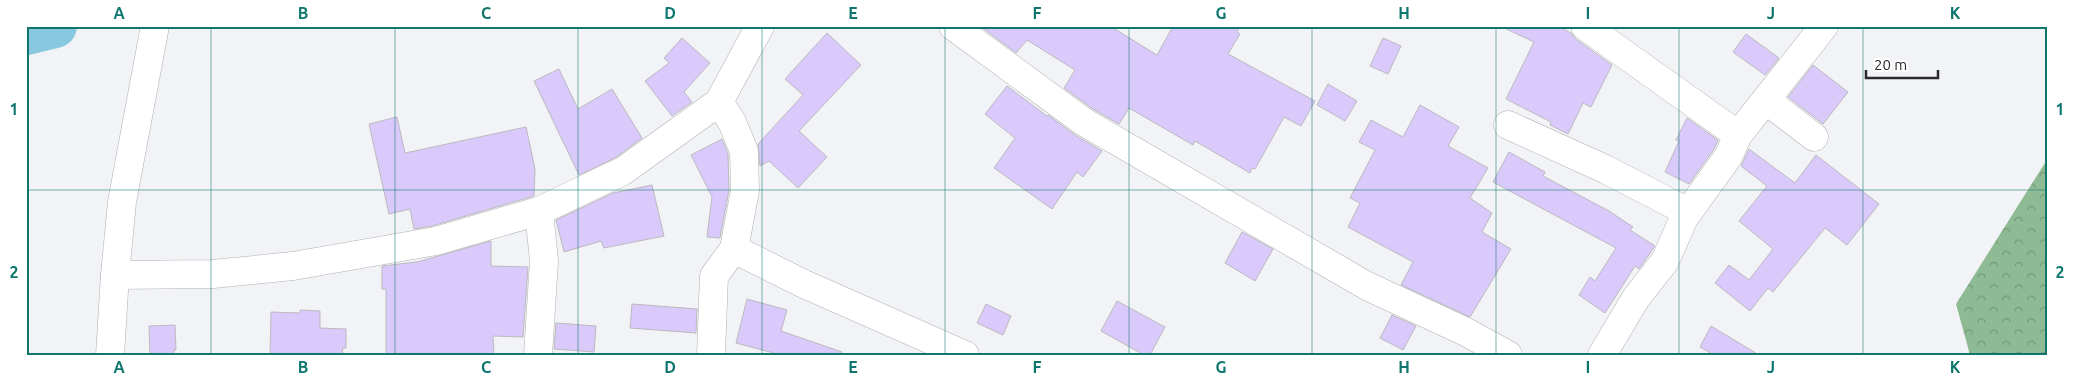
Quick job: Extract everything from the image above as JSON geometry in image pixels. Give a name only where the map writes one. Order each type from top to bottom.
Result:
[{"type":"street","points":[[110,355],[122,202],[155,26]]},
{"type":"street","points":[[115,275],[213,274],[302,265],[436,241],[538,211],[623,171],[720,102],[760,26]]},
{"type":"street","points":[[953,26],[1092,127],[1359,282],[1466,332],[1508,355]]},
{"type":"street","points":[[1585,26],[1738,135]]},
{"type":"street","points":[[1602,355],[1636,298],[1665,262],[1688,212],[1728,157],[1738,135],[1767,101],[1824,26]]},
{"type":"street","points":[[1767,101],[1814,137]]},
{"type":"street","points":[[711,355],[714,276],[734,249],[745,191],[744,151],[732,122],[720,102]]},
{"type":"street","points":[[1508,126],[1605,169],[1688,212]]},
{"type":"street","points":[[538,211],[544,261],[538,355]]},
{"type":"street","points":[[734,249],[804,284],[965,355]]},
{"type":"green space","points":[[2048,158],[2048,355],[1970,355],[1956,304]]},
{"type":"building","points":[[980,26],[1110,26],[1157,55],[1173,26],[1240,26],[1237,32],[1240,34],[1228,54],[1315,101],[1301,126],[1284,117],[1255,169],[1252,168],[1250,173],[1195,141],[1193,145],[1129,108],[1119,124],[1093,109],[1064,88],[1075,70],[1027,40],[1016,53]]},
{"type":"building","points":[[1500,26],[1558,26],[1571,33],[1576,39],[1612,65],[1591,107],[1583,103],[1568,134],[1550,125],[1551,122],[1506,99],[1534,42]]},
{"type":"building","points":[[827,33],[861,65],[799,131],[827,157],[798,188],[769,161],[760,166],[758,144],[803,95],[785,79]]},
{"type":"building","points":[[1746,34],[1779,58],[1765,75],[1733,52]]},
{"type":"building","points":[[682,38],[710,63],[684,92],[692,102],[672,116],[645,81],[669,63],[664,58]]},
{"type":"building","points":[[1383,38],[1401,46],[1388,74],[1370,66]]},
{"type":"building","points":[[1813,65],[1848,92],[1823,124],[1788,97]]},
{"type":"building","points":[[559,69],[578,109],[612,89],[642,138],[615,158],[579,175],[534,81]]},
{"type":"building","points":[[1328,84],[1357,101],[1345,121],[1317,105]]},
{"type":"building","points":[[1007,86],[1047,116],[1102,151],[1083,177],[1077,172],[1052,209],[994,168],[1015,138],[985,114]]},
{"type":"building","points":[[1420,105],[1459,127],[1448,146],[1488,168],[1470,198],[1492,213],[1482,232],[1511,249],[1470,317],[1401,285],[1413,262],[1348,227],[1360,203],[1350,198],[1375,150],[1359,142],[1371,120],[1403,137]]},
{"type":"building","points":[[397,117],[405,153],[526,127],[535,169],[534,196],[432,226],[414,229],[410,209],[389,214],[369,124]]},
{"type":"building","points":[[1687,118],[1718,140],[1714,149],[1689,184],[1665,172],[1679,141],[1676,140]]},
{"type":"building","points":[[722,139],[728,154],[729,190],[720,238],[707,237],[712,197],[691,155]]},
{"type":"building","points":[[1749,149],[1795,183],[1816,155],[1879,204],[1847,245],[1825,228],[1773,292],[1768,288],[1750,311],[1715,283],[1729,265],[1749,280],[1773,249],[1739,221],[1767,186],[1741,166]]},
{"type":"building","points":[[1509,152],[1545,172],[1543,176],[1609,211],[1633,227],[1630,230],[1655,246],[1639,269],[1635,266],[1605,313],[1579,295],[1590,277],[1595,281],[1616,248],[1493,182]]},
{"type":"building","points":[[652,185],[664,236],[604,248],[601,241],[564,252],[556,220],[613,193]]},
{"type":"building","points":[[1242,232],[1273,249],[1255,281],[1225,263]]},
{"type":"building","points":[[491,241],[491,266],[528,267],[523,337],[493,336],[494,355],[386,355],[386,289],[382,289],[382,266],[417,262]]},
{"type":"building","points":[[747,299],[787,310],[781,331],[842,352],[841,355],[781,355],[736,343]]},
{"type":"building","points":[[1117,301],[1165,327],[1150,355],[1144,355],[1101,331]]},
{"type":"building","points":[[632,304],[697,309],[696,333],[630,328]]},
{"type":"building","points":[[986,304],[1011,316],[1003,335],[977,323]]},
{"type":"building","points":[[300,310],[320,311],[320,328],[346,329],[346,348],[343,348],[342,355],[270,355],[271,312],[300,313]]},
{"type":"building","points":[[1392,315],[1416,326],[1403,350],[1380,338]]},
{"type":"building","points":[[556,323],[596,326],[594,352],[554,349]]},
{"type":"building","points":[[175,325],[176,350],[174,350],[174,355],[150,355],[149,326]]},
{"type":"building","points":[[1711,326],[1759,355],[1714,355],[1700,347]]},
{"type":"waterway","points":[[26,33],[55,26]]}]
